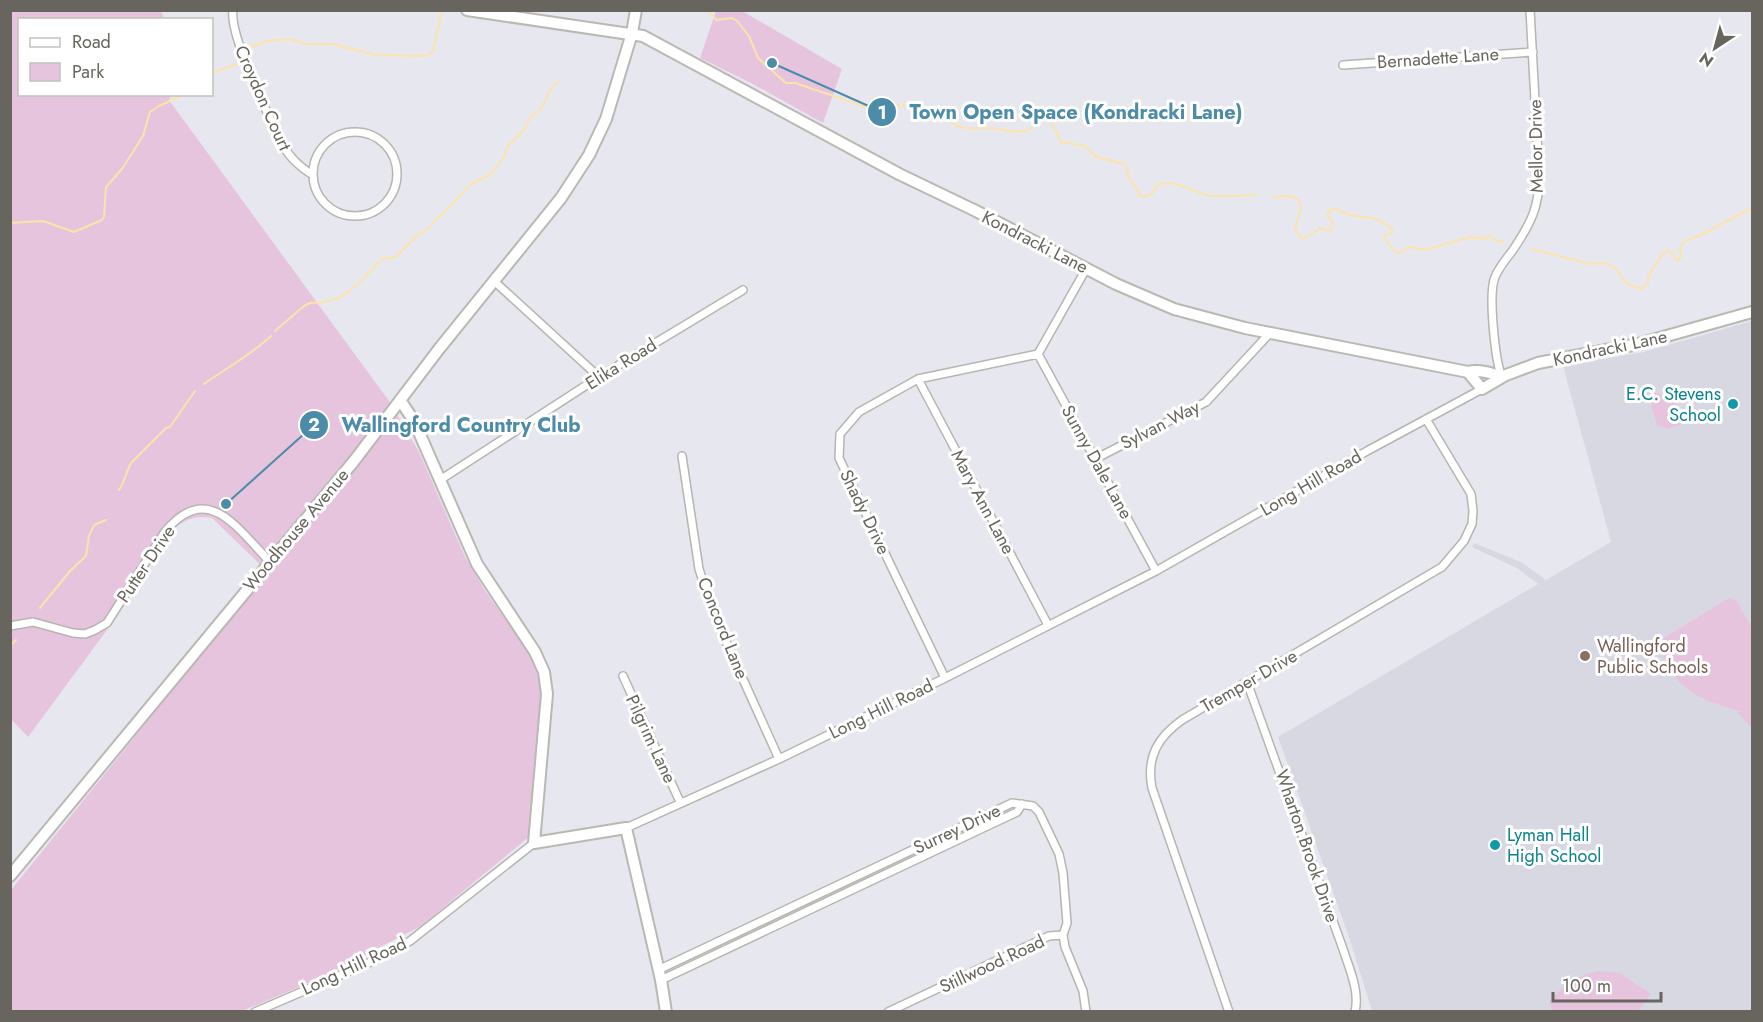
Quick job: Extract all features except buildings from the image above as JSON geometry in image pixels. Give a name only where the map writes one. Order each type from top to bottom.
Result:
[{"type":"main road","name":"Kondracki Lane","points":[[467,10],[632,33],[649,39],[899,174],[1086,268],[1140,295],[1210,320],[1468,372],[1474,370],[1488,372],[1502,377],[1538,363],[1638,344],[1752,312]]},
{"type":"main road","name":"Woodhouse Avenue","points":[[10,876],[354,461],[561,198],[592,149],[606,119],[632,33],[636,10]]},
{"type":"main road","points":[[1468,372],[1482,389]]},
{"type":"main road","name":"Long Hill Road","points":[[1482,389],[1502,377]]},
{"type":"main road","points":[[400,400],[414,422],[477,564],[535,651],[543,672],[547,694],[534,843]]},
{"type":"main road","name":"Long Hill Road","points":[[534,843],[626,828]]},
{"type":"main road","points":[[626,828],[666,1011]]},
{"type":"street","name":"Croydon Court","points":[[233,10],[232,19],[237,40],[281,143],[290,158],[313,175],[315,186],[326,204],[335,211],[356,216],[367,214],[386,203],[393,194],[398,173],[396,162],[385,143],[365,132],[354,131],[333,137],[325,144],[318,153],[313,175]]},
{"type":"street","name":"Mellor Drive","points":[[1502,377],[1497,362],[1493,285],[1497,272],[1531,221],[1539,194],[1530,10]]},
{"type":"street","name":"Bernadette Lane","points":[[1343,64],[1533,52]]},
{"type":"street","points":[[1038,354],[1086,268]]},
{"type":"street","points":[[494,281],[599,377]]},
{"type":"street","name":"Elika Road","points":[[440,480],[599,377],[743,290]]},
{"type":"street","name":"Sylvan Way","points":[[1095,459],[1206,402],[1270,333]]},
{"type":"street","name":"Shady Drive","points":[[945,678],[839,458],[840,434],[859,412],[918,378],[1038,354]]},
{"type":"street","name":"Sunny Dale Lane","points":[[1038,354],[1156,571]]},
{"type":"street","name":"Mary Ann Lane","points":[[918,378],[1048,625]]},
{"type":"street","name":"Long Hill Road","points":[[626,828],[779,759],[1156,571],[1482,389]]},
{"type":"street","name":"Tremper Drive","points":[[1229,1011],[1156,801],[1151,782],[1150,765],[1155,748],[1172,727],[1442,567],[1462,546],[1472,524],[1471,494],[1425,419]]},
{"type":"street","name":"Concord Lane","points":[[682,456],[699,569],[714,615],[779,759]]},
{"type":"street","name":"Putter Drive","points":[[10,626],[33,622],[85,634],[101,627],[116,610],[174,520],[196,509],[206,508],[219,511],[270,562]]},
{"type":"street","name":"Pilgrim Lane","points":[[623,676],[680,802]]},
{"type":"street","name":"Wharton Brook Drive","points":[[1248,682],[1343,949],[1355,990],[1357,1005],[1355,1011]]},
{"type":"street","name":"Surrey Drive","points":[[659,975],[1017,812],[1022,804],[1033,806],[1039,812],[1061,862],[1067,923],[1063,935]]},
{"type":"street","name":"Long Hill Road","points":[[259,1011],[380,958],[410,941],[534,843]]},
{"type":"street","points":[[1063,935],[1065,947],[1083,991],[1086,1011]]},
{"type":"street","name":"Stillwood Road","points":[[888,1011],[1049,936],[1063,935]]},
{"type":"shaded area","name":"Wallingford Public Schools","points":[[1752,321],[1752,1011],[1372,1011],[1351,943],[1278,737],[1538,584],[1517,568],[1472,547],[1474,543],[1521,562],[1546,580],[1611,542],[1563,366],[1644,352]]},
{"type":"green space","points":[[11,11],[161,11],[164,18],[18,18],[18,96],[171,96],[169,100],[389,401],[419,452],[465,557],[486,592],[530,654],[538,677],[542,704],[530,836],[421,926],[318,979],[242,1011],[11,1011],[11,890],[268,572],[212,518],[196,517],[183,522],[174,528],[107,630],[28,737],[11,719]]},
{"type":"green space","points":[[716,11],[742,11],[842,69],[823,123],[700,58]]},
{"type":"green space","points":[[1654,392],[1676,400],[1683,423],[1668,429],[1657,425],[1651,406]]},
{"type":"green space","points":[[1729,598],[1736,600],[1752,628],[1752,728],[1738,713],[1740,711],[1703,698],[1679,682],[1657,642]]},
{"type":"green space","points":[[1598,971],[1620,973],[1651,994],[1638,1011],[1553,1011],[1549,1001],[1560,990],[1577,978]]},
{"type":"waterway","points":[[708,10],[716,20],[732,18],[737,21],[749,36],[758,58],[786,83],[795,83],[869,108],[899,105],[946,112],[953,124],[967,128],[1023,131],[1032,128],[1040,116],[1045,116],[1056,130],[1061,142],[1085,146],[1096,157],[1125,164],[1129,178],[1143,197],[1152,194],[1157,185],[1164,183],[1215,196],[1257,195]]},
{"type":"waterway","points":[[250,47],[268,41],[289,39],[307,44],[332,44],[376,55],[427,56],[433,51],[442,11]]},
{"type":"waterway","points":[[213,73],[237,64]]},
{"type":"waterway","points":[[275,331],[304,306],[339,298],[357,285],[382,259],[396,257],[415,237],[430,227],[471,184],[486,177],[494,170],[504,157],[507,147],[524,130],[531,116],[540,110],[552,87],[558,82]]},
{"type":"waterway","points":[[10,223],[43,221],[74,232],[102,220],[106,187],[122,169],[143,136],[150,112],[181,96]]},
{"type":"waterway","points":[[1273,197],[1290,196],[1299,200],[1301,207],[1295,229],[1301,238],[1307,237],[1320,228],[1331,231],[1333,223],[1327,214],[1332,208],[1348,214],[1373,218],[1388,225],[1393,230],[1384,238],[1396,253],[1409,247],[1424,250],[1470,237],[1485,239],[1490,235],[1494,240],[1503,242]]},
{"type":"waterway","points":[[1531,249],[1590,264],[1606,263],[1616,269],[1626,283],[1641,289],[1648,283],[1648,277],[1663,253],[1669,251],[1678,261],[1681,256],[1680,248],[1685,241],[1752,208]]},
{"type":"waterway","points":[[204,384],[271,336]]},
{"type":"waterway","points":[[119,490],[131,463],[166,428],[170,427],[195,391]]},
{"type":"waterway","points":[[40,608],[70,571],[86,556],[89,536],[94,525],[106,520]]},
{"type":"waterway","points":[[10,646],[16,640]]},
{"type":"place","name":"Town Open Space (Kondracki Lane)","points":[[772,63]]},
{"type":"place","name":"E.C. Stevens School","points":[[1733,404]]},
{"type":"place","name":"Wallingford Country Club","points":[[226,504]]},
{"type":"place","name":"Wallingford Public Schools","points":[[1585,656]]},
{"type":"place","name":"Lyman Hall High School","points":[[1495,845]]}]
